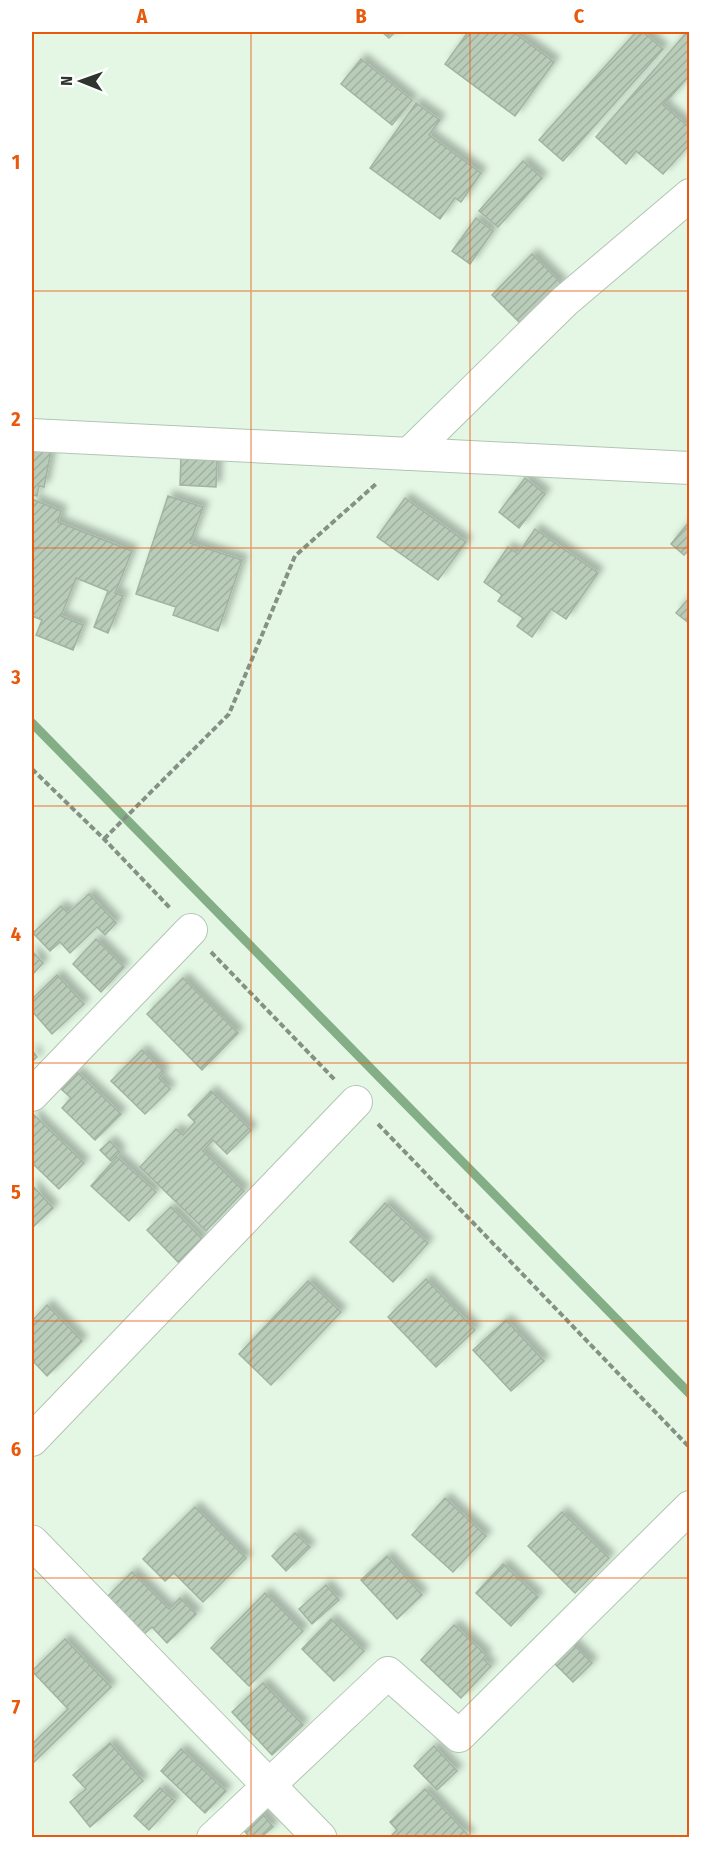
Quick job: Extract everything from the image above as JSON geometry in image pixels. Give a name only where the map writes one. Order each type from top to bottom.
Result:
[{"type":"street","points":[[409,454],[565,301],[690,195]]},
{"type":"street","points":[[32,435],[690,468]]},
{"type":"street","points":[[32,1095],[191,930]]},
{"type":"street","points":[[32,1440],[356,1102]]},
{"type":"street","points":[[213,1838],[388,1673],[459,1736],[690,1508]]},
{"type":"street","points":[[32,1542],[320,1838]]},
{"type":"path","points":[[104,839],[229,714],[295,556],[409,454]]},
{"type":"building","points":[[382,32],[395,32],[389,38]]},
{"type":"building","points":[[468,32],[513,32],[554,62],[515,116],[445,64]]},
{"type":"building","points":[[636,32],[643,32],[663,49],[563,161],[539,140]]},
{"type":"building","points":[[687,32],[690,32],[690,75],[663,105],[690,128],[690,144],[663,174],[636,151],[626,164],[596,137]]},
{"type":"building","points":[[361,59],[412,100],[392,125],[341,84]]},
{"type":"building","points":[[416,103],[440,120],[429,135],[481,173],[461,202],[455,198],[440,219],[370,168]]},
{"type":"building","points":[[523,161],[542,178],[498,227],[479,211]]},
{"type":"building","points":[[476,218],[493,231],[470,264],[452,251]]},
{"type":"building","points":[[532,254],[562,284],[522,325],[492,295]]},
{"type":"building","points":[[32,447],[51,451],[44,487],[39,486],[37,496],[32,495]]},
{"type":"building","points":[[181,457],[217,459],[216,487],[180,485]]},
{"type":"building","points":[[525,478],[545,494],[519,528],[499,512]]},
{"type":"building","points":[[168,496],[203,507],[190,543],[242,560],[218,631],[173,615],[176,607],[136,594]]},
{"type":"building","points":[[405,498],[466,542],[438,580],[377,537]]},
{"type":"building","points":[[32,499],[61,511],[58,522],[132,551],[115,593],[123,596],[108,633],[94,627],[108,591],[76,578],[61,616],[83,625],[73,650],[36,635],[42,620],[32,616]]},
{"type":"building","points":[[689,522],[690,549],[684,555],[671,544]]},
{"type":"building","points":[[535,529],[598,573],[566,619],[551,609],[532,637],[517,626],[523,618],[498,601],[502,595],[484,582],[508,547],[518,554]]},
{"type":"building","points":[[690,597],[690,624],[676,613]]},
{"type":"building","points":[[89,894],[116,923],[105,935],[97,927],[70,953],[60,942],[50,951],[33,933],[61,906],[68,913]]},
{"type":"building","points":[[96,939],[124,967],[101,992],[73,964]]},
{"type":"building","points":[[32,951],[43,963],[32,975]]},
{"type":"building","points":[[57,975],[84,1004],[52,1034],[32,1011],[32,999]]},
{"type":"building","points":[[183,978],[238,1033],[202,1070],[147,1014]]},
{"type":"building","points":[[32,1050],[37,1057],[32,1062]]},
{"type":"building","points":[[142,1050],[164,1072],[159,1078],[170,1089],[145,1114],[111,1081]]},
{"type":"building","points":[[77,1072],[121,1114],[95,1140],[62,1108],[71,1098],[61,1089]]},
{"type":"building","points":[[211,1091],[251,1130],[227,1154],[213,1140],[203,1151],[244,1191],[206,1231],[140,1167],[176,1129],[183,1135],[195,1122],[188,1115]]},
{"type":"building","points":[[33,1114],[84,1163],[59,1189],[32,1163]]},
{"type":"building","points":[[110,1141],[120,1152],[111,1161],[100,1150]]},
{"type":"building","points":[[117,1157],[156,1192],[129,1221],[91,1186]]},
{"type":"building","points":[[32,1185],[53,1208],[32,1228]]},
{"type":"building","points":[[385,1203],[428,1243],[393,1282],[350,1242]]},
{"type":"building","points":[[171,1207],[203,1240],[179,1263],[147,1230]]},
{"type":"building","points":[[426,1279],[475,1330],[436,1367],[388,1317]]},
{"type":"building","points":[[308,1281],[341,1312],[271,1385],[239,1354]]},
{"type":"building","points":[[47,1305],[82,1341],[47,1376],[32,1360],[32,1321]]},
{"type":"building","points":[[506,1320],[544,1361],[511,1391],[473,1350]]},
{"type":"building","points":[[445,1498],[486,1536],[453,1572],[412,1535]]},
{"type":"building","points":[[195,1507],[246,1558],[203,1602],[174,1573],[165,1581],[143,1559]]},
{"type":"building","points":[[562,1512],[609,1558],[575,1593],[528,1546]]},
{"type":"building","points":[[295,1533],[310,1547],[286,1571],[272,1556]]},
{"type":"building","points":[[387,1556],[422,1595],[397,1619],[361,1580]]},
{"type":"building","points":[[503,1564],[538,1597],[511,1626],[476,1593]]},
{"type":"building","points":[[132,1572],[169,1609],[180,1598],[196,1614],[167,1643],[152,1627],[144,1634],[107,1597]]},
{"type":"building","points":[[326,1585],[339,1600],[312,1624],[299,1609]]},
{"type":"building","points":[[265,1593],[303,1631],[249,1686],[211,1648]]},
{"type":"building","points":[[331,1619],[364,1651],[334,1681],[302,1649]]},
{"type":"building","points":[[454,1625],[486,1655],[483,1659],[491,1666],[461,1698],[421,1660]]},
{"type":"building","points":[[65,1639],[111,1687],[32,1764],[32,1744],[68,1709],[32,1671]]},
{"type":"building","points":[[568,1639],[592,1663],[573,1682],[549,1658]]},
{"type":"building","points":[[263,1683],[303,1725],[272,1755],[232,1712]]},
{"type":"building","points":[[110,1743],[143,1781],[90,1827],[70,1802],[86,1789],[73,1775]]},
{"type":"building","points":[[434,1746],[457,1771],[437,1790],[414,1766]]},
{"type":"building","points":[[181,1749],[226,1791],[205,1813],[161,1771]]},
{"type":"building","points":[[160,1788],[175,1801],[149,1830],[134,1816]]},
{"type":"building","points":[[425,1789],[469,1836],[468,1838],[389,1838],[397,1830],[390,1822]]},
{"type":"building","points":[[259,1809],[273,1827],[260,1838],[250,1838],[240,1825]]},
{"type":"waterway","points":[[32,723],[690,1394]]}]
